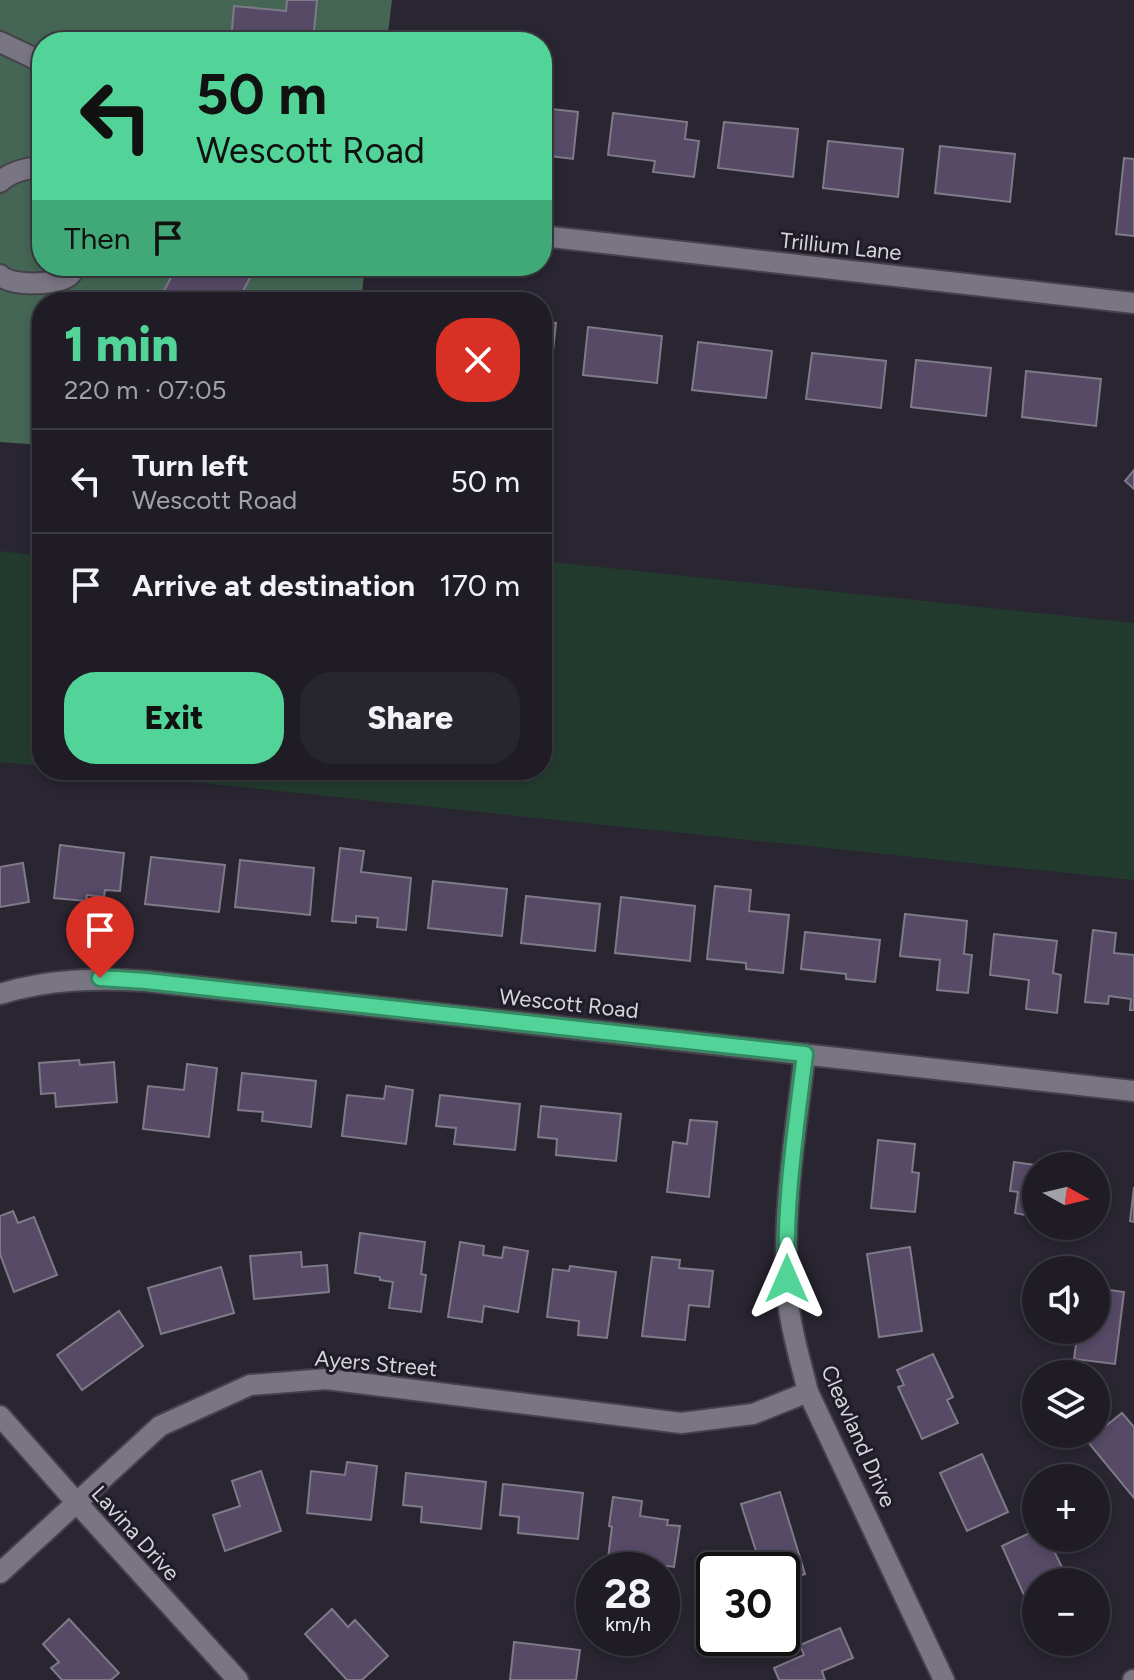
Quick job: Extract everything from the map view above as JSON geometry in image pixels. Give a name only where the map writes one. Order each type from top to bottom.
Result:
[{"type":"street","points":[[0,42],[32,57]]},
{"type":"street","points":[[0,182],[5,177],[32,167]]},
{"type":"street","name":"Trillium Lane","points":[[552,237],[1134,303]]},
{"type":"street","points":[[0,275],[6,281],[30,284],[69,276]]},
{"type":"street","name":"Wescott Road","points":[[0,994],[57,982],[100,978],[146,981],[1134,1091]]},
{"type":"street","name":"Cleavland Drive","points":[[805,1054],[786,1254],[788,1303],[796,1345],[808,1392],[944,1680]]},
{"type":"street","name":"Ayers Street","points":[[0,1573],[160,1426],[250,1385],[326,1379],[681,1423],[753,1414],[808,1392]]},
{"type":"street","name":"Lavina Drive","points":[[0,1416],[238,1680]]},
{"type":"green space","points":[[0,0],[392,0],[388,32],[32,32],[32,276],[364,276],[362,292],[32,292],[32,444],[0,442]]},
{"type":"green space","points":[[0,551],[32,555],[32,765],[0,762]]},
{"type":"green space","points":[[552,562],[1134,623],[1134,880],[172,780],[552,780]]},
{"type":"building","points":[[287,0],[317,0],[314,32],[232,32],[234,6],[286,11]]},
{"type":"building","points":[[552,109],[578,112],[573,159],[552,156]]},
{"type":"building","points":[[613,113],[687,122],[685,139],[699,141],[694,177],[653,172],[655,161],[608,155]]},
{"type":"building","points":[[724,122],[798,129],[793,177],[718,168]]},
{"type":"building","points":[[828,141],[903,149],[898,197],[823,188]]},
{"type":"building","points":[[940,146],[1015,154],[1010,202],[935,193]]},
{"type":"building","points":[[1124,158],[1134,159],[1134,236],[1116,234]]},
{"type":"building","points":[[172,276],[251,276],[243,292],[163,292]]},
{"type":"building","points":[[552,323],[556,323],[552,361]]},
{"type":"building","points":[[588,327],[662,336],[657,383],[583,375]]},
{"type":"building","points":[[698,342],[772,351],[766,398],[692,390]]},
{"type":"building","points":[[812,353],[886,361],[881,408],[806,399]]},
{"type":"building","points":[[916,360],[991,368],[986,416],[911,407]]},
{"type":"building","points":[[1026,371],[1101,379],[1096,426],[1022,417]]},
{"type":"building","points":[[1134,470],[1134,489],[1125,481]]},
{"type":"building","points":[[60,845],[124,853],[120,891],[105,890],[104,897],[87,895],[86,901],[54,898]]},
{"type":"building","points":[[340,848],[364,851],[361,872],[411,878],[406,930],[377,927],[378,918],[356,916],[356,923],[332,921]]},
{"type":"building","points":[[151,857],[225,865],[219,912],[145,904]]},
{"type":"building","points":[[240,860],[314,868],[310,915],[235,907]]},
{"type":"building","points":[[23,863],[29,902],[0,907],[0,867]]},
{"type":"building","points":[[433,881],[507,889],[502,936],[428,928]]},
{"type":"building","points":[[715,886],[751,890],[749,911],[789,915],[783,973],[746,969],[746,963],[707,959]]},
{"type":"building","points":[[526,896],[600,904],[595,951],[521,943]]},
{"type":"building","points":[[621,897],[695,906],[690,961],[615,953]]},
{"type":"building","points":[[905,914],[967,921],[964,954],[972,955],[968,993],[937,990],[940,960],[900,956]]},
{"type":"building","points":[[1093,930],[1116,933],[1114,953],[1134,955],[1134,1010],[1130,1010],[1131,999],[1109,996],[1108,1004],[1085,1002]]},
{"type":"building","points":[[805,932],[880,940],[875,982],[846,979],[846,974],[801,969]]},
{"type":"building","points":[[994,934],[1057,941],[1053,973],[1061,975],[1057,1013],[1026,1009],[1029,980],[990,975]]},
{"type":"building","points":[[79,1060],[80,1065],[114,1062],[117,1102],[56,1107],[55,1093],[41,1094],[39,1063]]},
{"type":"building","points":[[187,1064],[217,1068],[209,1137],[143,1129],[148,1086],[184,1090]]},
{"type":"building","points":[[242,1073],[316,1081],[311,1127],[262,1121],[263,1112],[238,1110]]},
{"type":"building","points":[[386,1086],[413,1090],[406,1144],[342,1136],[347,1095],[384,1099]]},
{"type":"building","points":[[440,1095],[520,1104],[515,1150],[454,1144],[456,1128],[436,1126]]},
{"type":"building","points":[[541,1106],[621,1114],[616,1161],[556,1155],[557,1139],[538,1137]]},
{"type":"building","points":[[690,1120],[717,1122],[709,1197],[667,1192],[673,1142],[687,1144]]},
{"type":"building","points":[[878,1140],[915,1144],[912,1172],[919,1173],[915,1212],[871,1208]]},
{"type":"building","points":[[1014,1162],[1022,1163],[1022,1214],[1015,1213],[1018,1192],[1010,1191]]},
{"type":"building","points":[[1134,1187],[1134,1222],[1130,1221]]},
{"type":"building","points":[[13,1211],[18,1223],[34,1217],[57,1275],[14,1292],[0,1254],[0,1216]]},
{"type":"building","points":[[360,1233],[425,1242],[421,1274],[426,1275],[421,1312],[389,1308],[393,1282],[355,1273]]},
{"type":"building","points":[[460,1242],[484,1246],[483,1255],[502,1258],[504,1247],[528,1251],[518,1312],[484,1306],[482,1322],[448,1317]]},
{"type":"building","points":[[910,1247],[922,1331],[879,1337],[867,1254]]},
{"type":"building","points":[[301,1252],[302,1267],[327,1265],[329,1292],[254,1299],[250,1256]]},
{"type":"building","points":[[652,1257],[680,1260],[679,1268],[713,1271],[709,1307],[689,1305],[685,1340],[642,1336]]},
{"type":"building","points":[[570,1266],[616,1272],[607,1338],[578,1335],[579,1321],[547,1317],[553,1269],[569,1271]]},
{"type":"building","points":[[221,1267],[234,1313],[161,1334],[148,1288]]},
{"type":"building","points":[[1110,1290],[1124,1292],[1115,1364],[1110,1363],[1110,1360],[1074,1359],[1076,1344],[1110,1344]]},
{"type":"building","points":[[119,1311],[143,1346],[82,1390],[57,1355]]},
{"type":"building","points":[[933,1354],[953,1397],[947,1400],[958,1423],[922,1439],[898,1387],[904,1385],[897,1370]]},
{"type":"building","points":[[1122,1413],[1134,1427],[1134,1498],[1110,1469],[1110,1464],[1106,1464],[1093,1448],[1110,1448],[1110,1423]]},
{"type":"building","points":[[982,1454],[1008,1512],[967,1531],[940,1473]]},
{"type":"building","points":[[347,1462],[377,1466],[371,1520],[307,1513],[311,1471],[345,1475]]},
{"type":"building","points":[[261,1471],[281,1531],[225,1551],[213,1515],[240,1506],[232,1481]]},
{"type":"building","points":[[406,1473],[486,1482],[481,1529],[421,1522],[422,1507],[403,1505]]},
{"type":"building","points":[[503,1484],[583,1493],[578,1539],[518,1533],[519,1517],[500,1515]]},
{"type":"building","points":[[780,1492],[798,1552],[756,1552],[741,1504]]},
{"type":"building","points":[[613,1497],[642,1501],[640,1516],[668,1520],[667,1525],[680,1526],[676,1552],[609,1552],[612,1527],[609,1526]]},
{"type":"building","points":[[1022,1537],[1022,1552],[1055,1552],[1062,1568],[1022,1568],[1022,1591],[1002,1546]]},
{"type":"building","points":[[800,1558],[805,1574],[800,1576]]},
{"type":"building","points":[[332,1609],[348,1627],[355,1620],[388,1656],[362,1680],[347,1680],[305,1634]]},
{"type":"building","points":[[69,1619],[119,1673],[111,1680],[62,1680],[51,1668],[59,1662],[43,1644]]},
{"type":"building","points":[[840,1628],[853,1658],[822,1671],[825,1680],[779,1680],[774,1668],[804,1655],[800,1645]]},
{"type":"building","points":[[514,1642],[576,1650],[576,1656],[579,1656],[576,1680],[510,1680]]},
{"type":"route","points":[[100,978],[805,1054],[791,1180],[787,1279]]}]
